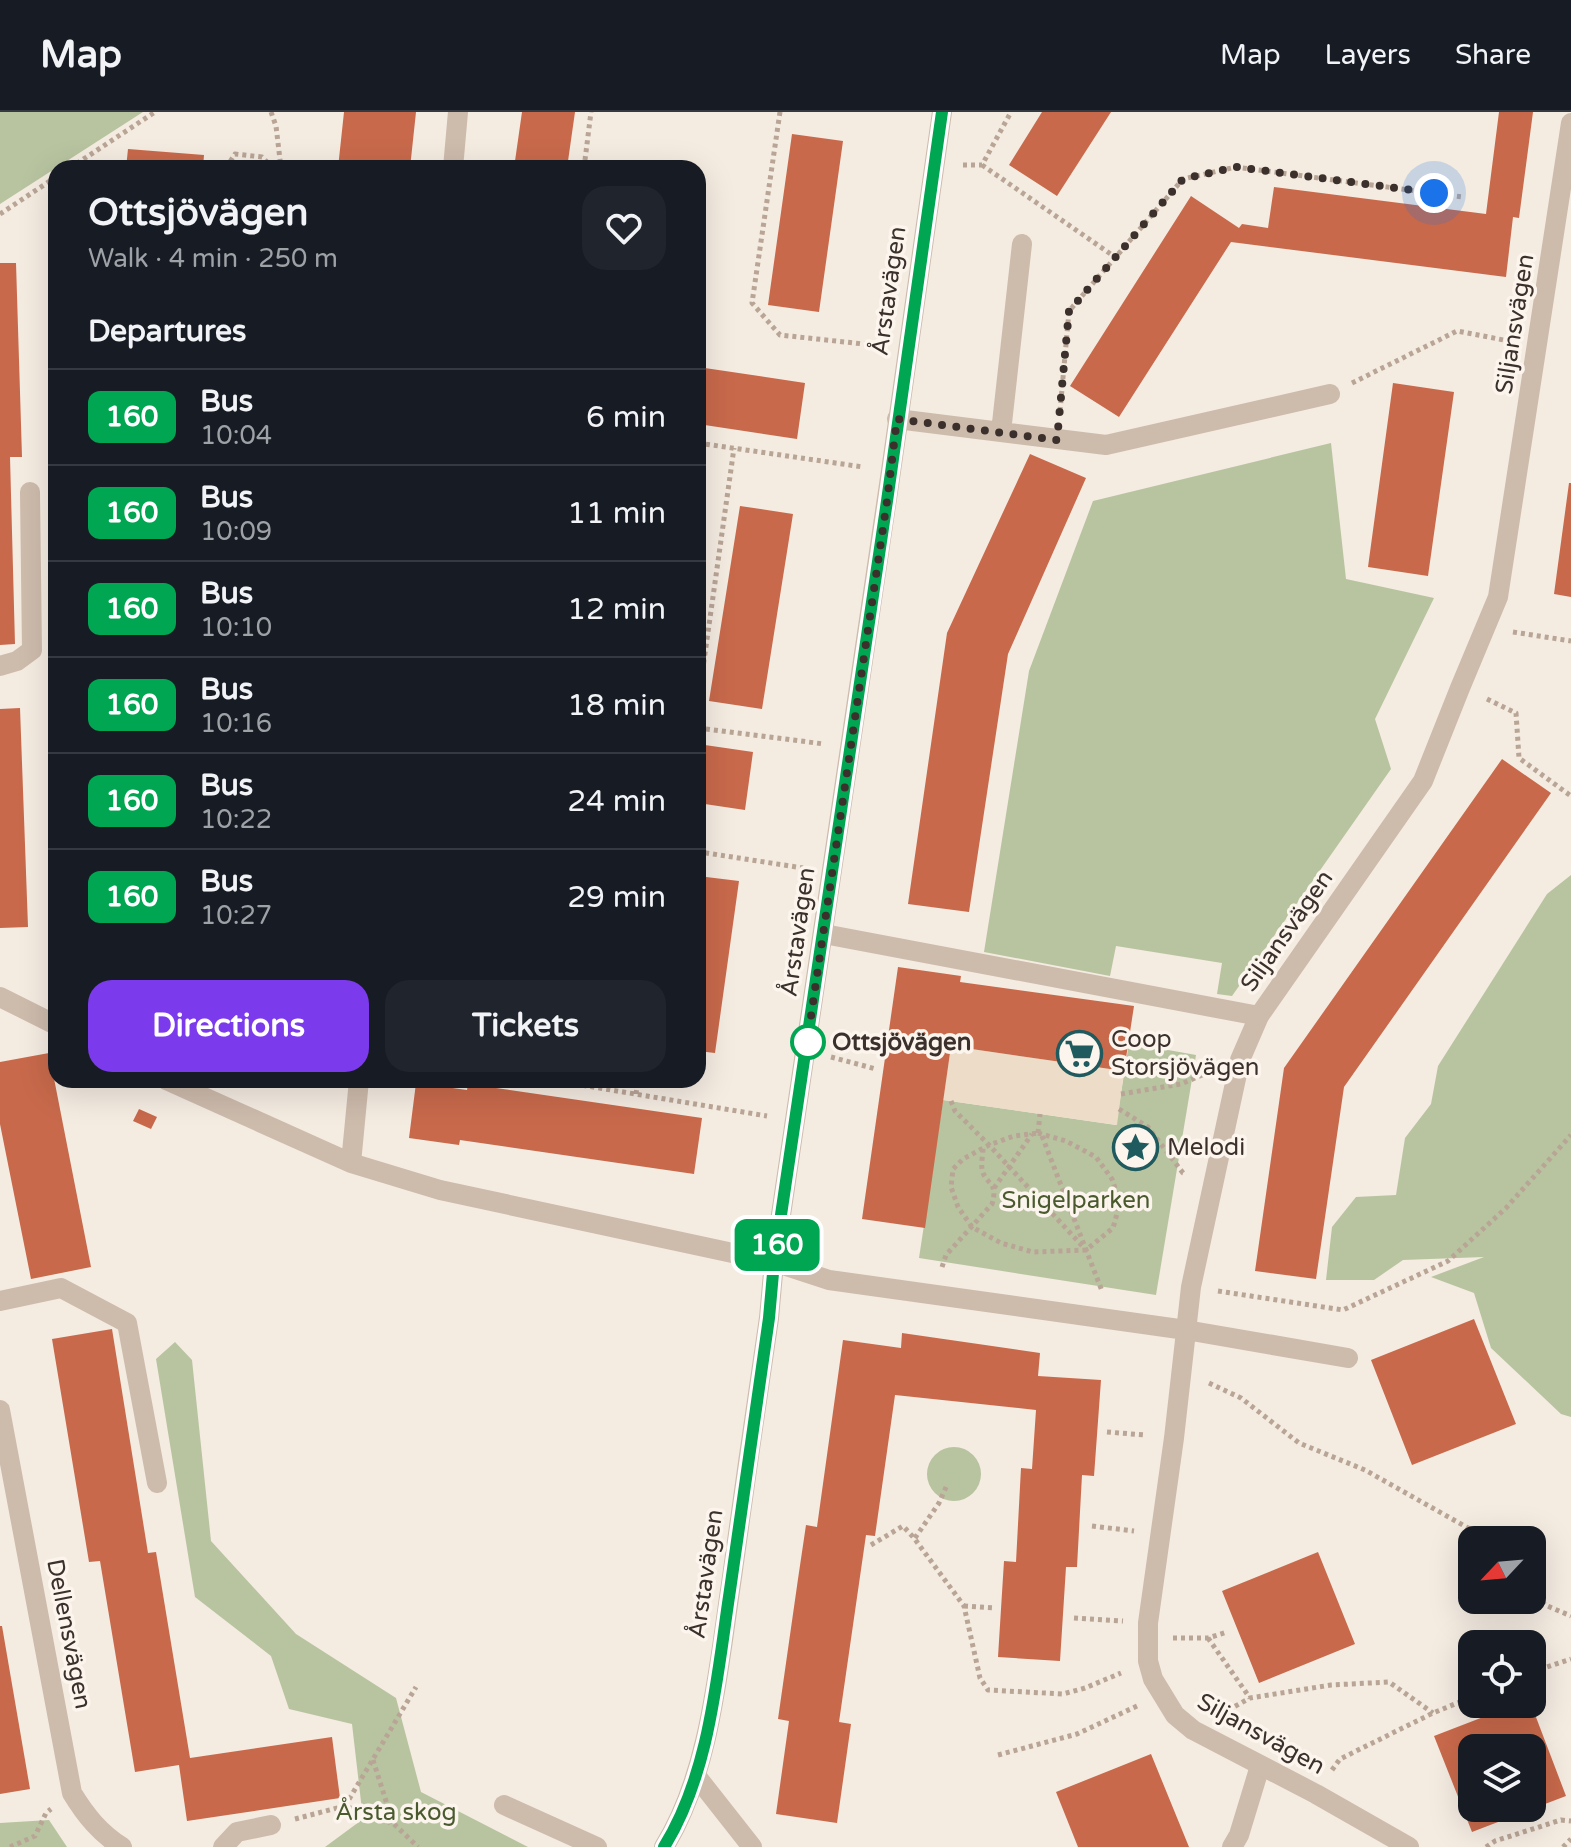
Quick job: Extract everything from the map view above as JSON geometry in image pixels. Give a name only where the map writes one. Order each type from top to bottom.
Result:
[{"type":"street","points":[[454,160],[458,112]]},
{"type":"street","name":"Årstavägen","points":[[664,1847],[677,1826],[697,1777],[717,1680],[769,1318],[774,1262],[942,112]]},
{"type":"street","name":"Siljansvägen","points":[[1409,1847],[1193,1730],[1175,1715],[1153,1679],[1148,1661],[1147,1630],[1191,1287],[1240,1060],[1259,1016],[1423,781],[1498,597],[1571,123]]},
{"type":"street","points":[[1001,432],[1022,244]]},
{"type":"street","points":[[897,419],[1106,445],[1330,394]]},
{"type":"street","points":[[0,666],[17,661],[32,650],[30,492]]},
{"type":"street","points":[[824,934],[1259,1016]]},
{"type":"street","points":[[0,997],[48,1021]]},
{"type":"street","points":[[184,1088],[351,1163],[440,1190],[774,1262],[829,1280],[1186,1330],[1348,1358]]},
{"type":"street","points":[[351,1163],[358,1088]]},
{"type":"street","points":[[0,1301],[61,1288],[127,1323],[157,1483]]},
{"type":"street","name":"Dellensvägen","points":[[0,1410],[72,1793],[88,1819],[122,1847]]},
{"type":"street","points":[[1232,1847],[1239,1835],[1260,1766]]},
{"type":"street","points":[[697,1777],[752,1847]]},
{"type":"street","points":[[504,1805],[597,1847]]},
{"type":"street","points":[[223,1847],[237,1832],[271,1825]]},
{"type":"path","points":[[82,160],[155,112]]},
{"type":"path","points":[[271,112],[280,160]]},
{"type":"path","points":[[585,160],[591,112]]},
{"type":"path","points":[[780,112],[752,303],[780,335],[907,349]]},
{"type":"path","points":[[982,165],[1011,112]]},
{"type":"path","points":[[231,160],[235,154],[265,160]]},
{"type":"path","points":[[934,164],[982,165],[1115,257]]},
{"type":"path","points":[[1057,440],[1069,311],[1183,179],[1236,167],[1462,197]]},
{"type":"path","points":[[0,214],[48,182]]},
{"type":"path","points":[[1330,394],[1457,331],[1538,346]]},
{"type":"path","points":[[706,444],[891,471]]},
{"type":"path","points":[[706,646],[734,448]]},
{"type":"path","points":[[1486,627],[1571,641]]},
{"type":"path","points":[[1516,713],[1519,758],[1571,796]]},
{"type":"path","points":[[706,729],[851,747]]},
{"type":"path","points":[[706,853],[833,872]]},
{"type":"path","points":[[806,1050],[876,1069]]},
{"type":"path","points":[[1121,1094],[1181,1084],[1240,1060]]},
{"type":"path","points":[[600,1088],[796,1120]]},
{"type":"path","points":[[636,1094],[637,1088]]},
{"type":"path","points":[[951,1101],[955,1111],[986,1146],[1086,1250]]},
{"type":"path","points":[[1119,1109],[1148,1127],[1183,1173],[1214,1182]]},
{"type":"path","points":[[1040,1114],[1037,1134],[1102,1292],[1099,1318]]},
{"type":"path","points":[[994,1188],[1037,1134]]},
{"type":"path","points":[[1037,1134],[1066,1141],[1096,1157],[1112,1179],[1120,1203],[1113,1228],[1086,1250],[1033,1252],[1001,1243],[972,1227],[958,1207],[951,1187],[953,1169],[963,1159],[986,1146],[1014,1136],[1037,1134]]},
{"type":"path","points":[[1191,1287],[1343,1310],[1448,1261],[1506,1208],[1571,1135]]},
{"type":"path","points":[[933,1295],[946,1255],[992,1204],[994,1188],[982,1171],[986,1146]]},
{"type":"path","points":[[1241,1398],[1299,1443],[1365,1470],[1465,1526]]},
{"type":"path","points":[[1107,1432],[1174,1438]]},
{"type":"path","points":[[914,1538],[939,1503],[947,1485]]},
{"type":"path","points":[[871,1545],[903,1526],[914,1538],[964,1606],[980,1678],[988,1690],[1063,1694],[1148,1661]]},
{"type":"path","points":[[1092,1526],[1159,1534]]},
{"type":"path","points":[[1546,1605],[1571,1616]]},
{"type":"path","points":[[964,1606],[995,1608]]},
{"type":"path","points":[[1074,1618],[1208,1638],[1227,1632]]},
{"type":"path","points":[[1208,1638],[1250,1698]]},
{"type":"path","points":[[1546,1667],[1571,1659]]},
{"type":"path","points":[[1193,1730],[1250,1698],[1331,1685],[1389,1682],[1433,1713]]},
{"type":"path","points":[[345,1806],[416,1687]]},
{"type":"path","points":[[998,1755],[1077,1734],[1162,1694]]},
{"type":"path","points":[[1316,1794],[1340,1759],[1458,1703]]},
{"type":"path","points":[[373,1760],[394,1824]]},
{"type":"path","points":[[271,1825],[345,1806],[394,1824],[418,1847]]},
{"type":"path","points":[[10,1847],[35,1836],[46,1813]]},
{"type":"path","points":[[1486,1847],[1495,1841],[1561,1820],[1571,1821]]},
{"type":"path","points":[[1563,1847],[1571,1839]]},
{"type":"green space","points":[[0,112],[143,112],[68,160],[48,160],[48,173],[0,204]]},
{"type":"green space","points":[[1331,443],[1346,579],[1434,598],[1375,719],[1391,769],[1232,996],[1217,994],[1222,963],[1116,946],[1110,976],[984,952],[1029,671],[1093,501]]},
{"type":"green space","points":[[1571,875],[1571,1417],[1561,1414],[1491,1348],[1474,1293],[1431,1277],[1484,1257],[1403,1260],[1374,1280],[1326,1280],[1332,1227],[1356,1197],[1396,1195],[1405,1138],[1431,1104],[1438,1066],[1547,894]]},
{"type":"green space","name":"Snigelparken","points":[[1129,1043],[1196,1055],[1156,1295],[919,1258],[943,1100],[1116,1125]]},
{"type":"green space","name":"Årsta skog","points":[[175,1342],[192,1360],[211,1541],[296,1634],[396,1698],[421,1792],[528,1847],[325,1847],[363,1819],[352,1724],[289,1709],[271,1656],[195,1597],[156,1359]]},
{"type":"green space","points":[[954,1447],[973,1455],[981,1474],[973,1493],[954,1501],[935,1493],[927,1474],[935,1455]]},
{"type":"green space","points":[[49,1820],[67,1847],[0,1847],[0,1823]]},
{"type":"shaded area","points":[[951,1046],[1124,1071],[1117,1125],[943,1100]]},
{"type":"building","points":[[344,112],[416,112],[411,160],[339,160]]},
{"type":"building","points":[[522,112],[575,112],[568,160],[515,160]]},
{"type":"building","points":[[1042,112],[1111,112],[1057,196],[1009,165]]},
{"type":"building","points":[[1499,112],[1533,112],[1519,218],[1513,217],[1506,277],[1231,242],[1119,417],[1070,386],[1191,196],[1239,228],[1242,224],[1268,228],[1274,187],[1486,214]]},
{"type":"building","points":[[792,134],[843,141],[819,312],[768,305]]},
{"type":"building","points":[[128,149],[204,155],[204,160],[127,160]]},
{"type":"building","points":[[0,263],[16,263],[22,457],[10,457],[15,644],[0,645]]},
{"type":"building","points":[[706,368],[805,383],[797,439],[706,425]]},
{"type":"building","points":[[1393,383],[1454,392],[1428,576],[1368,567]]},
{"type":"building","points":[[1030,454],[1086,478],[1008,654],[969,912],[908,904],[947,633]]},
{"type":"building","points":[[1571,483],[1571,597],[1554,594]]},
{"type":"building","points":[[740,506],[793,514],[762,709],[709,701]]},
{"type":"building","points":[[20,708],[28,927],[0,928],[0,709]]},
{"type":"building","points":[[706,745],[753,752],[745,810],[706,804]]},
{"type":"building","points":[[1502,759],[1551,793],[1344,1087],[1316,1279],[1255,1271],[1284,1068]]},
{"type":"building","points":[[706,877],[739,881],[715,1053],[706,1052]]},
{"type":"building","points":[[898,967],[961,976],[960,982],[1134,1006],[1124,1071],[951,1046],[925,1228],[862,1219]]},
{"type":"building","points":[[48,1053],[48,1088],[56,1088],[91,1267],[31,1279],[0,1124],[0,1062]]},
{"type":"building","points":[[415,1088],[496,1088],[702,1118],[694,1174],[460,1140],[459,1145],[409,1138]]},
{"type":"building","points":[[139,1109],[157,1117],[151,1129],[133,1121]]},
{"type":"building","points":[[1474,1319],[1516,1424],[1412,1465],[1371,1360]]},
{"type":"building","points":[[112,1329],[148,1553],[156,1552],[190,1758],[332,1737],[340,1798],[187,1821],[179,1765],[135,1772],[100,1561],[89,1562],[52,1339]]},
{"type":"building","points":[[902,1333],[1040,1353],[1038,1376],[1101,1380],[1094,1476],[1082,1475],[1077,1567],[1066,1567],[1060,1661],[998,1657],[1004,1561],[1016,1562],[1021,1468],[1032,1469],[1036,1410],[895,1395],[875,1536],[866,1535],[839,1722],[851,1724],[837,1823],[776,1814],[789,1721],[778,1719],[806,1525],[817,1527],[843,1340],[901,1348]]},
{"type":"building","points":[[1318,1552],[1355,1644],[1259,1683],[1222,1591]]},
{"type":"building","points":[[0,1626],[30,1789],[0,1794]]},
{"type":"building","points":[[1481,1718],[1536,1718],[1542,1734],[1458,1734],[1458,1797],[1434,1736]]},
{"type":"building","points":[[1546,1743],[1566,1796],[1546,1804]]},
{"type":"building","points":[[1151,1754],[1189,1847],[1078,1847],[1056,1792]]},
{"type":"building","points":[[1468,1822],[1498,1822],[1472,1832]]},
{"type":"bus line","name":"160","points":[[664,1847],[677,1826],[697,1777],[717,1680],[769,1318],[774,1262],[942,112]]},
{"type":"place","name":"Ottsjövägen","points":[[808,1042]]},
{"type":"place","name":"Coop Storsjövägen","points":[[1080,1053]]},
{"type":"place","name":"Melodi","points":[[1136,1147]]},
{"type":"route","points":[[808,1042],[806,1050],[897,419],[1057,440],[1069,311],[1183,179],[1236,167],[1434,193]]}]
